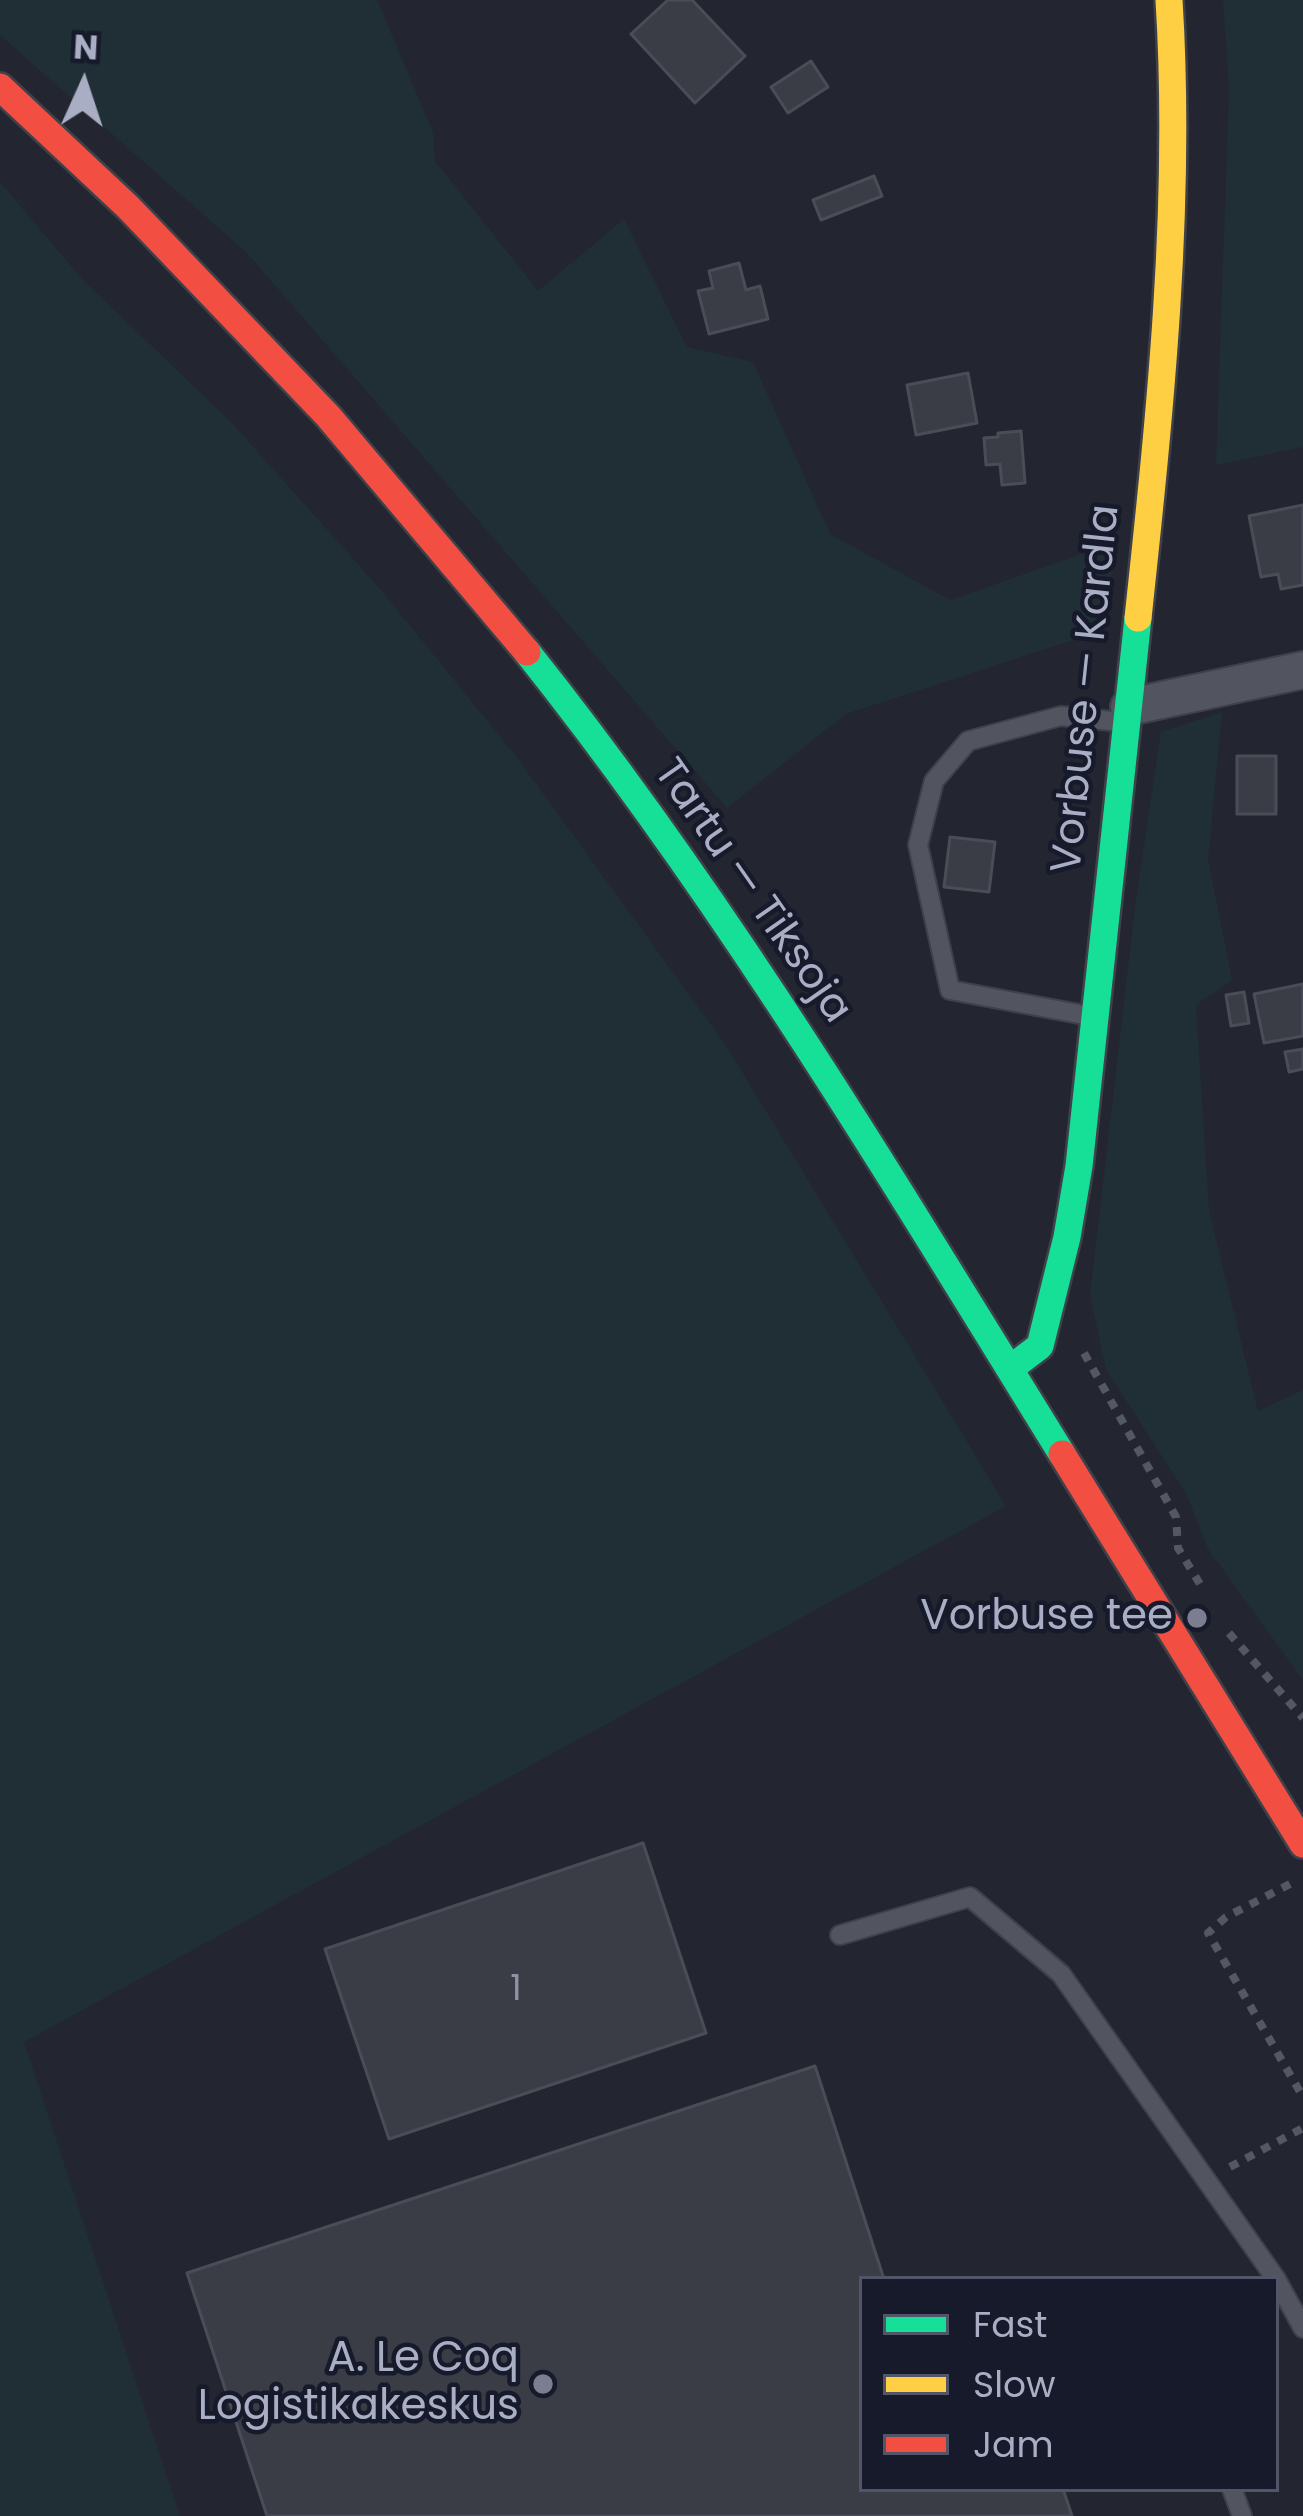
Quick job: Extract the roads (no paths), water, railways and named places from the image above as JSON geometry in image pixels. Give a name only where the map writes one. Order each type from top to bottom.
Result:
[{"type":"main road","name":"Vorbuse — Kardla","points":[[1011,1368],[1040,1346],[1079,1166],[1150,510],[1171,244],[1174,79],[1169,0]]},
{"type":"main road","name":"Tartu — Tiksoja","points":[[0,88],[128,207],[328,416],[530,656],[694,877],[836,1086],[1303,1844]]},
{"type":"street","points":[[1128,715],[1303,670]]},
{"type":"lane","points":[[1094,1017],[950,990],[918,844],[934,781],[968,741],[1061,716],[1128,715]]},
{"type":"lane","points":[[840,1935],[970,1897],[1061,1974],[1274,2276]]},
{"type":"lane","points":[[1279,2284],[1303,2328]]},
{"type":"place","name":"Vorbuse tee","points":[[1197,1618]]},
{"type":"place","name":"A. Le Coq Logistikakeskus","points":[[543,2384]]}]
